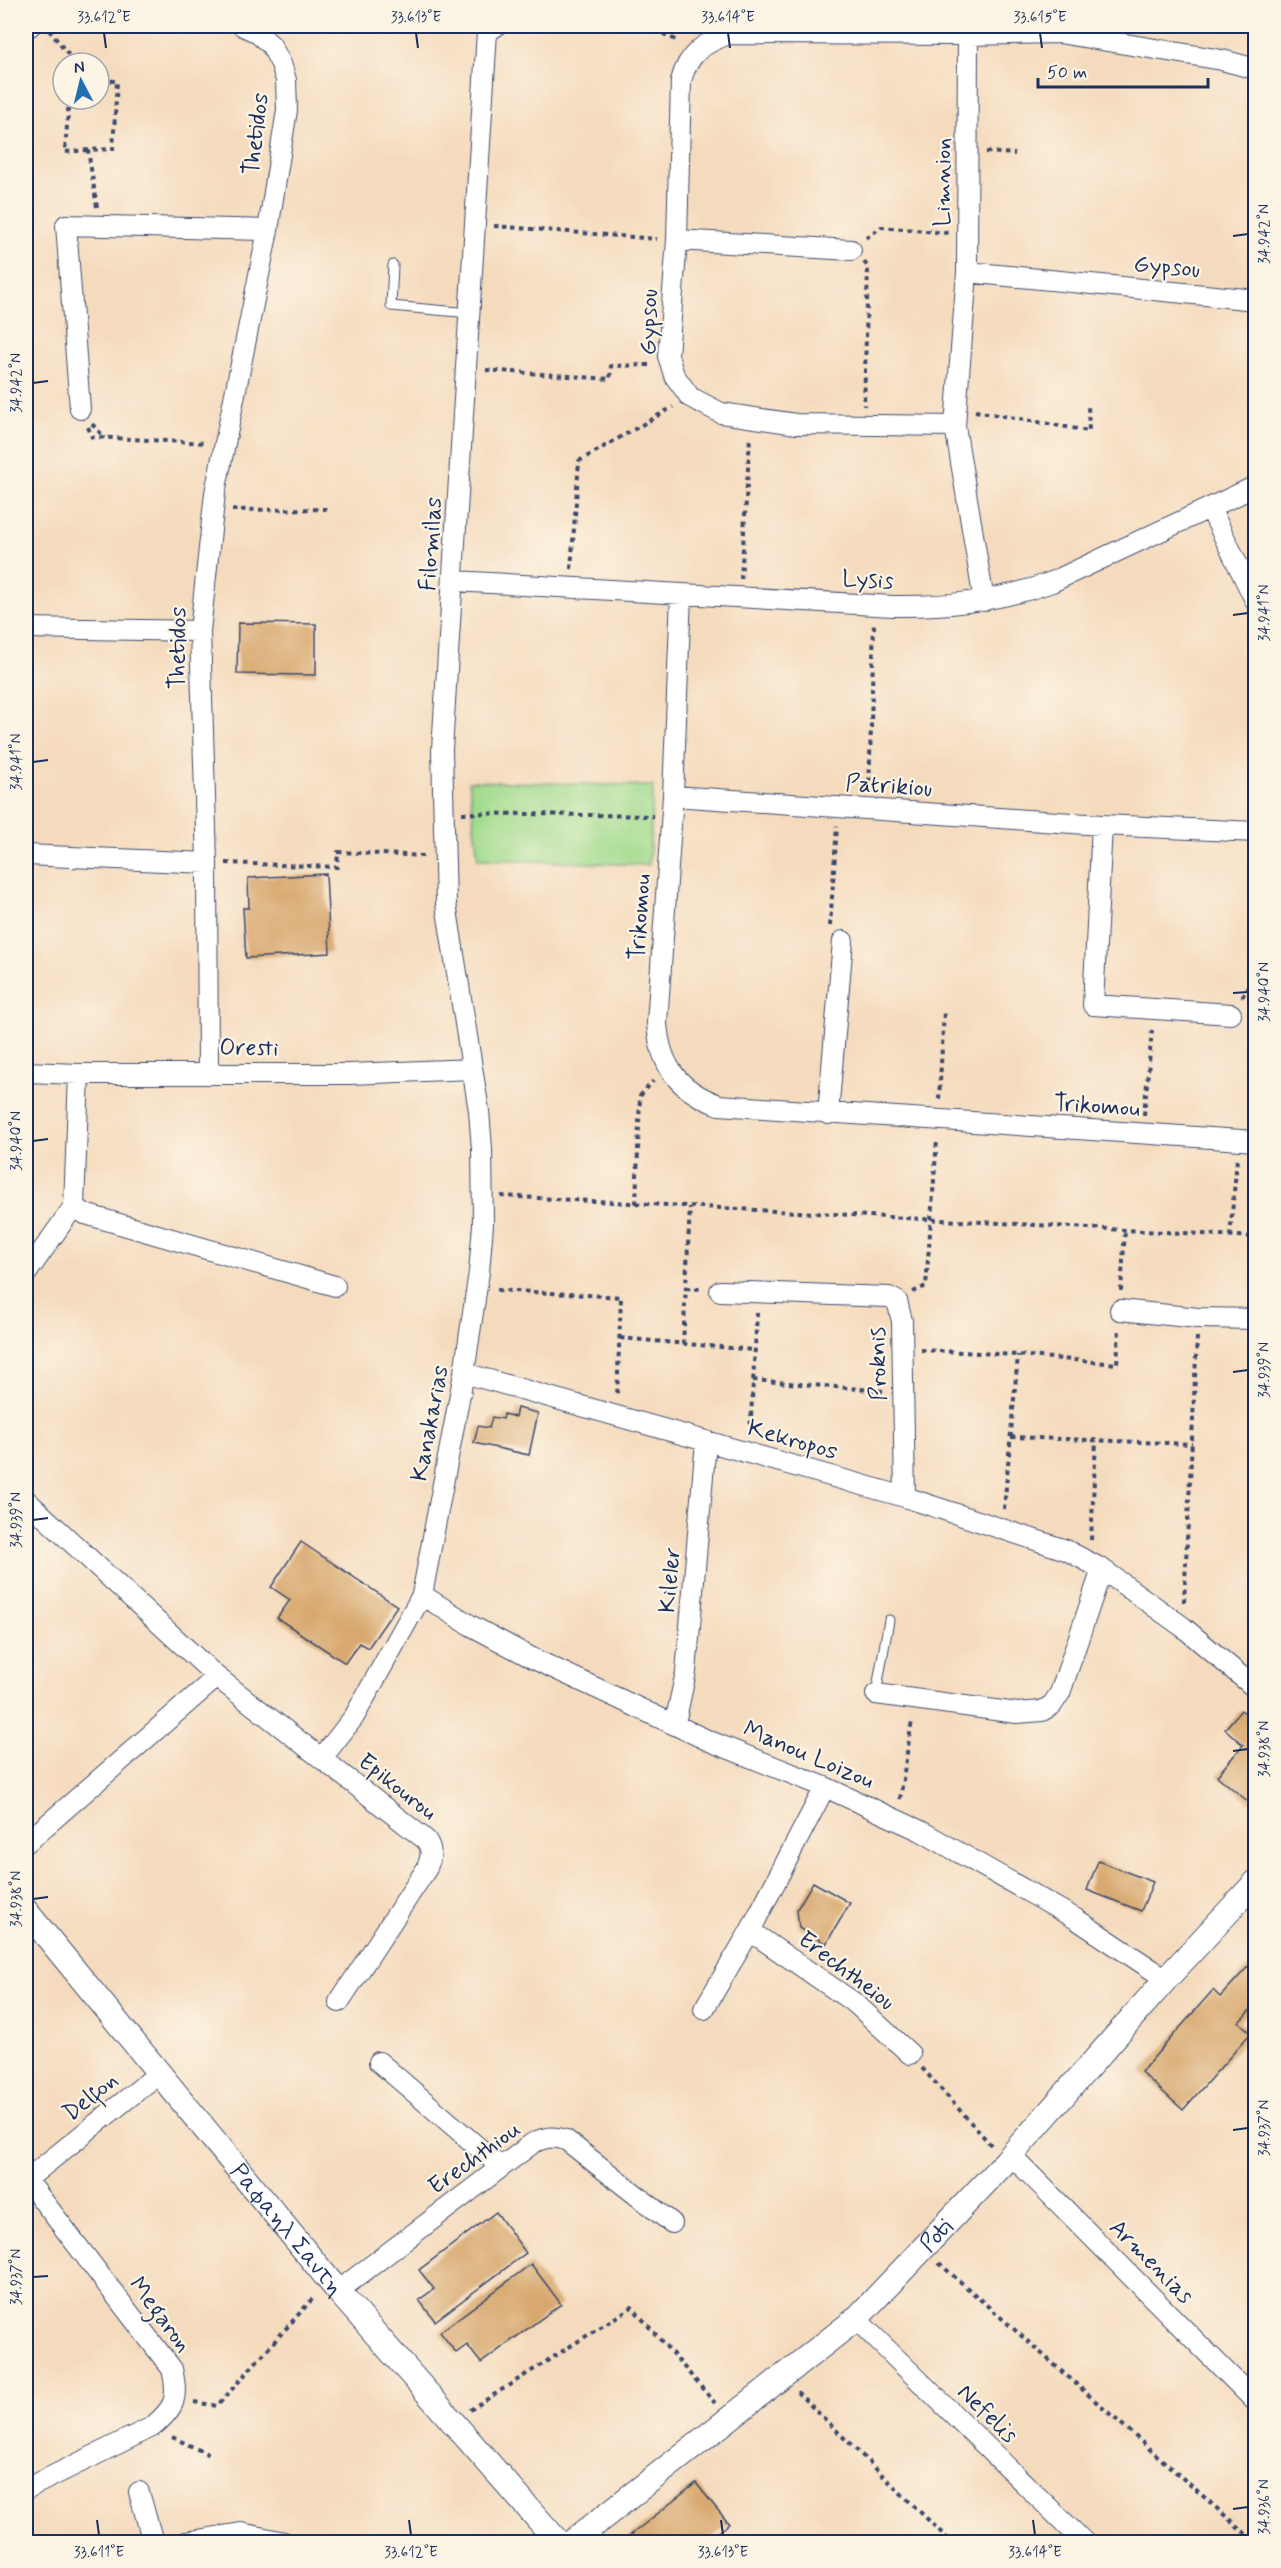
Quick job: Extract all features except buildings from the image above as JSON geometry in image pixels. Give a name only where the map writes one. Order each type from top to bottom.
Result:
[{"type":"street","points":[[26,27],[30,26]]},
{"type":"street","name":"Thetidos","points":[[208,1072],[207,863],[200,631],[219,444],[268,230],[287,110],[286,80],[271,45],[256,32],[243,26]]},
{"type":"street","name":"Filomilas","points":[[472,1069],[451,946],[443,857],[442,740],[454,581],[487,32],[496,26]]},
{"type":"street","points":[[697,51],[710,41],[729,34],[1059,33],[1222,60],[1256,69]]},
{"type":"street","name":"Limnion","points":[[968,35],[967,273],[956,417],[984,602]]},
{"type":"street","name":"Gypsou","points":[[697,51],[685,64],[681,81],[677,240],[668,356],[674,375],[690,397],[721,413],[796,424],[864,425],[956,417]]},
{"type":"street","points":[[80,410],[66,225],[268,230]]},
{"type":"street","points":[[677,240],[851,250]]},
{"type":"street","name":"Gypsou","points":[[967,273],[1256,300]]},
{"type":"street","name":"Lysis","points":[[454,581],[917,607],[984,602],[1052,582],[1256,486]]},
{"type":"street","points":[[1210,508],[1256,602]]},
{"type":"street","name":"Trikomou","points":[[681,595],[673,796],[657,1023],[658,1041],[668,1064],[680,1083],[691,1093],[720,1105],[828,1114],[1247,1140]]},
{"type":"street","points":[[26,628],[200,631]]},
{"type":"street","name":"Patrikiou","points":[[673,796],[1102,825],[1256,832]]},
{"type":"street","points":[[1102,825],[1093,1005],[1231,1014]]},
{"type":"street","points":[[26,855],[207,863]]},
{"type":"street","points":[[828,1114],[843,940]]},
{"type":"street","name":"Oresti","points":[[26,1072],[350,1074],[472,1069]]},
{"type":"street","name":"Kanakarias","points":[[322,1758],[354,1717],[422,1595],[464,1373],[477,1289],[483,1225],[483,1195],[479,1111],[472,1069]]},
{"type":"street","points":[[26,1274],[74,1206],[79,1074]]},
{"type":"street","points":[[74,1206],[85,1214],[335,1286]]},
{"type":"street","name":"Proknis","points":[[720,1291],[889,1297],[897,1301],[902,1321],[905,1497]]},
{"type":"street","points":[[1120,1310],[1198,1318],[1256,1319]]},
{"type":"street","name":"Kekropos","points":[[464,1373],[905,1497],[1055,1546],[1096,1565],[1183,1627],[1256,1689]]},
{"type":"street","name":"Kileler","points":[[675,1723],[687,1672],[706,1441]]},
{"type":"street","name":"Epikourou","points":[[26,1500],[217,1677],[426,1840],[431,1847],[427,1868],[339,2002]]},
{"type":"street","points":[[876,1694],[1017,1713],[1042,1711],[1052,1705],[1060,1693],[1096,1565]]},
{"type":"street","name":"Manou Loizou","points":[[422,1595],[470,1625],[532,1658],[675,1723],[707,1740],[825,1787],[897,1820],[970,1858],[1058,1909],[1166,1979]]},
{"type":"street","points":[[26,1843],[217,1677]]},
{"type":"street","points":[[704,2009],[750,1931],[825,1787]]},
{"type":"street","name":"Poti","points":[[573,2542],[856,2319],[1008,2158],[1166,1979],[1256,1882]]},
{"type":"street","name":"Ραφαηλ Σαντη","points":[[26,1911],[333,2286],[558,2542]]},
{"type":"street","name":"Erechtheiou","points":[[750,1931],[856,2004],[910,2054]]},
{"type":"street","points":[[379,2062],[501,2167]]},
{"type":"street","name":"Delfon","points":[[26,2180],[158,2074]]},
{"type":"street","name":"Erechthiou","points":[[333,2286],[543,2138],[553,2137],[566,2140],[672,2223]]},
{"type":"street","name":"Armenias","points":[[1008,2158],[1256,2402]]},
{"type":"street","name":"Megaron","points":[[26,2180],[172,2369],[176,2385],[175,2398]]},
{"type":"street","name":"Nefelis","points":[[856,2319],[1084,2542]]},
{"type":"street","points":[[26,2489],[152,2427],[169,2413],[175,2398]]},
{"type":"street","points":[[139,2493],[153,2542]]},
{"type":"street","points":[[185,2542],[241,2533],[284,2542]]},
{"type":"lane","points":[[393,265],[391,306],[470,313]]},
{"type":"lane","points":[[876,1694],[889,1620]]},
{"type":"path","points":[[46,26],[66,51]]},
{"type":"path","points":[[647,26],[697,51]]},
{"type":"path","points":[[68,111],[65,152],[113,149],[117,81],[111,81]]},
{"type":"path","points":[[88,150],[99,226]]},
{"type":"path","points":[[968,150],[1015,154]]},
{"type":"path","points":[[476,225],[677,240]]},
{"type":"path","points":[[864,425],[868,267],[851,250],[881,227],[967,235]]},
{"type":"path","points":[[467,369],[610,379],[611,366],[671,365]]},
{"type":"path","points":[[569,588],[579,461],[690,397]]},
{"type":"path","points":[[956,417],[1089,431],[1088,406]]},
{"type":"path","points":[[80,410],[93,437],[219,444]]},
{"type":"path","points":[[80,410],[104,438],[219,444]]},
{"type":"path","points":[[740,598],[751,417]]},
{"type":"path","points":[[213,510],[330,509]]},
{"type":"path","points":[[868,809],[875,605]]},
{"type":"path","points":[[838,807],[830,931],[843,940]]},
{"type":"path","points":[[442,813],[671,816]]},
{"type":"path","points":[[207,863],[337,867],[338,852],[443,857]]},
{"type":"path","points":[[1142,1134],[1154,1009]]},
{"type":"path","points":[[897,1301],[926,1286],[944,1012]]},
{"type":"path","points":[[636,1204],[640,1096],[668,1064]]},
{"type":"path","points":[[1230,1236],[1247,1140]]},
{"type":"path","points":[[483,1195],[1256,1237]]},
{"type":"path","points":[[683,1344],[690,1207]]},
{"type":"path","points":[[477,1289],[621,1297],[617,1415]]},
{"type":"path","points":[[748,1453],[759,1292]]},
{"type":"path","points":[[1183,1627],[1198,1318]]},
{"type":"path","points":[[620,1338],[754,1350]]},
{"type":"path","points":[[902,1349],[1018,1355],[1117,1364]]},
{"type":"path","points":[[1002,1528],[1018,1355]]},
{"type":"path","points":[[753,1380],[903,1392]]},
{"type":"path","points":[[1011,1437],[1192,1444]]},
{"type":"path","points":[[1096,1441],[1096,1565]]},
{"type":"path","points":[[897,1820],[915,1699]]},
{"type":"path","points":[[910,2054],[1008,2158]]},
{"type":"path","points":[[923,2248],[1255,2542]]},
{"type":"path","points":[[175,2398],[217,2406],[333,2286]]},
{"type":"path","points":[[452,2421],[632,2307],[729,2419]]},
{"type":"path","points":[[782,2378],[951,2542]]},
{"type":"path","points":[[152,2427],[212,2456]]},
{"type":"path","points":[[939,2542],[946,2537]]},
{"type":"green space","points":[[469,781],[653,786],[649,865],[478,859]]}]
